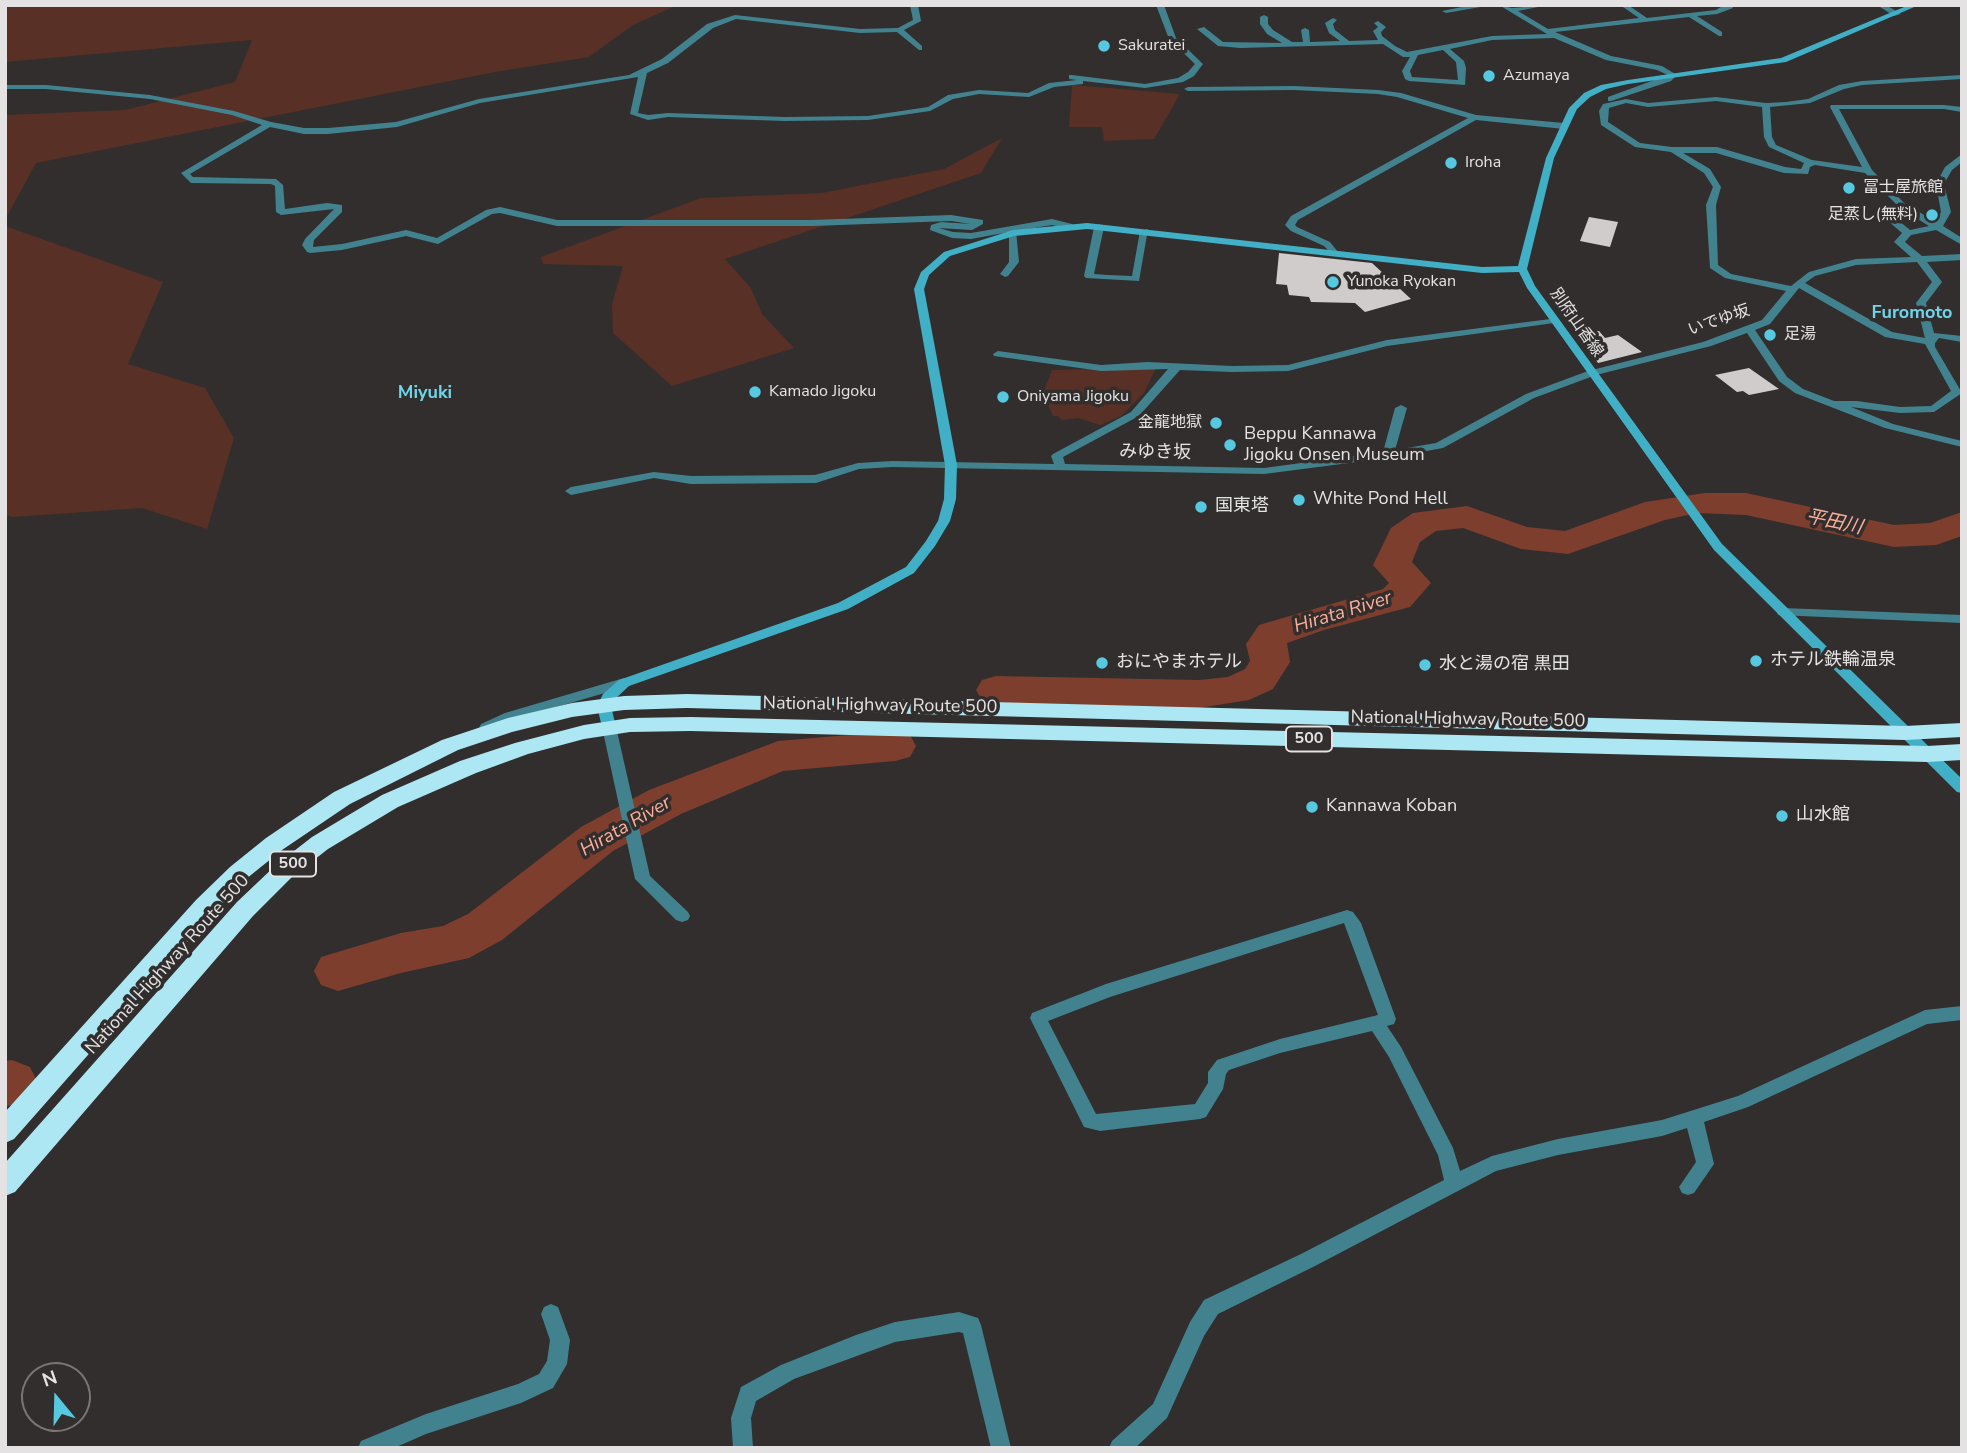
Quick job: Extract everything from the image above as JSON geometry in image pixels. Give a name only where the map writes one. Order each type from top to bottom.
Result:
[{"type":"highway","name":"National Highway Route 500","points":[[5,1131],[204,907],[238,873],[274,844],[342,799],[450,745],[527,720],[606,716],[687,701],[1905,733]]},
{"type":"highway","name":"National Highway Route 500","points":[[5,1183],[245,909],[284,871],[320,843],[390,801],[468,767],[606,716],[691,724],[1927,754]]},
{"type":"highway","name":"500","points":[[1905,733],[1962,730]]},
{"type":"highway","name":"500","points":[[1927,754],[1962,752]]},
{"type":"main road","points":[[606,716],[608,697],[624,683],[843,606],[910,569],[931,543],[944,520],[950,499],[951,465],[919,289],[924,274],[947,254],[1013,233],[1069,226],[1145,231],[1482,270],[1522,269],[1550,158],[1573,108],[1587,95],[1604,87],[1783,60],[1916,5]]},
{"type":"main road","name":"別府山香線","points":[[1522,269],[1554,320],[1718,547],[1962,788]]},
{"type":"street","points":[[5,87],[150,97],[315,132],[397,124],[479,101],[602,83],[643,72],[665,61],[709,26],[735,17],[860,31],[899,30],[917,21],[914,5]]},
{"type":"street","points":[[1040,90],[1047,82],[1064,77],[1145,86],[1180,80],[1191,74],[1199,64],[1173,39],[1160,5]]},
{"type":"street","points":[[1446,11],[1489,5]]},
{"type":"street","points":[[1502,5],[1550,33],[1609,58],[1659,68],[1673,75],[1611,100],[1606,106],[1604,123],[1638,145],[1672,150],[1717,150],[1784,170],[1805,172],[1806,166],[1815,162],[1868,171]]},
{"type":"street","points":[[1512,10],[1545,5]]},
{"type":"street","points":[[1623,5],[1646,20]]},
{"type":"street","points":[[1671,5],[1719,33]]},
{"type":"street","points":[[1378,23],[1382,27],[1377,31],[1385,42],[1406,55],[1492,38],[1717,12],[1729,8],[1728,5]]},
{"type":"street","points":[[1880,5],[1898,14]]},
{"type":"street","points":[[1264,17],[1264,24],[1270,32],[1291,48]]},
{"type":"street","points":[[1333,20],[1329,23],[1332,32],[1348,44]]},
{"type":"street","points":[[1201,29],[1221,44],[1291,48],[1385,42]]},
{"type":"street","points":[[899,30],[919,48]]},
{"type":"street","points":[[1305,30],[1307,45]]},
{"type":"street","points":[[1415,54],[1406,71],[1409,79],[1462,83],[1460,61],[1445,48]]},
{"type":"street","points":[[643,72],[634,114],[648,118],[667,115],[785,119],[868,118],[930,109],[951,97],[979,92],[1029,95],[1040,90],[1080,82]]},
{"type":"street","points":[[1606,106],[1626,102],[1648,104],[1698,99],[1766,105],[1810,101],[1842,87],[1862,83],[1962,77]]},
{"type":"street","points":[[1188,89],[1294,88],[1378,92],[1475,117],[1564,126]]},
{"type":"street","points":[[1766,105],[1768,137],[1773,147],[1811,163]]},
{"type":"street","points":[[1962,110],[1944,107],[1834,107],[1868,171],[1909,210],[1962,242]]},
{"type":"street","points":[[1333,253],[1326,244],[1294,229],[1290,225],[1294,218],[1475,117]]},
{"type":"street","points":[[269,124],[185,173],[191,180],[273,181],[279,184],[281,212],[339,207],[310,239],[307,244],[310,250],[406,233],[438,241],[489,212],[499,210],[557,223],[812,223],[951,218],[980,222],[972,227],[941,225],[934,227],[934,230],[971,236],[1052,222],[1069,226]]},
{"type":"street","points":[[1672,150],[1707,171],[1717,187],[1711,205],[1713,266],[1728,276],[1795,286],[1889,335],[1930,342]]},
{"type":"street","points":[[1938,227],[1946,212],[1940,184],[1948,169],[1962,157]]},
{"type":"street","points":[[1908,233],[1893,221],[1895,213],[1909,210]]},
{"type":"street","points":[[1099,227],[1089,276],[1108,278],[1136,279],[1145,231]]},
{"type":"street","points":[[1831,404],[1857,404],[1900,410],[1934,409],[1959,393],[1940,368],[1920,303],[1937,282],[1922,261],[1899,242],[1908,233],[1938,227]]},
{"type":"street","points":[[1005,274],[1014,262],[1013,233]]},
{"type":"street","name":"いでゆ坂","points":[[1592,373],[1707,344],[1766,322],[1795,286],[1812,274],[1856,262],[1922,261],[1962,257]]},
{"type":"street","points":[[998,354],[1101,368],[1288,368],[1387,343],[1554,320]]},
{"type":"street","points":[[1749,328],[1783,379],[1799,391],[1888,426],[1962,444]]},
{"type":"street","points":[[1930,342],[1937,335],[1962,340]]},
{"type":"street","points":[[1061,468],[1057,456],[1135,414],[1177,366]]},
{"type":"street","name":"みゆき坂","points":[[571,491],[654,475],[691,481],[816,479],[858,466],[951,465],[1253,472],[1439,446],[1530,396],[1592,373]]},
{"type":"street","points":[[1388,454],[1401,408]]},
{"type":"street","points":[[1783,612],[1962,619]]},
{"type":"street","points":[[450,745],[510,716],[624,683]]},
{"type":"street","points":[[606,716],[643,879],[682,916]]},
{"type":"street","points":[[1347,916],[1353,923],[1388,1019],[1376,1023],[1280,1046],[1223,1065],[1217,1072],[1217,1084],[1200,1111],[1100,1123],[1090,1121],[1038,1018],[1106,991],[1347,916]]},
{"type":"street","points":[[1119,1448],[1160,1411],[1192,1339],[1211,1307],[1492,1164],[1558,1147],[1662,1128],[1694,1118],[1742,1102],[1798,1078],[1866,1043],[1925,1017],[1962,1013]]},
{"type":"street","points":[[1376,1023],[1395,1052],[1447,1154],[1454,1184]]},
{"type":"street","points":[[1688,1187],[1705,1164],[1694,1118]]},
{"type":"street","points":[[368,1448],[546,1381],[557,1364],[560,1340],[551,1314]]},
{"type":"street","points":[[743,1448],[741,1418],[748,1394],[788,1373],[856,1345],[895,1332],[959,1322],[971,1325],[1001,1448]]},
{"type":"shaded area","points":[[5,5],[684,5],[673,7],[633,25],[589,57],[495,72],[36,163],[5,220],[5,115],[125,110],[235,82],[252,40],[5,62]]},
{"type":"shaded area","points":[[1072,85],[1180,94],[1154,139],[1104,141],[1102,127],[1069,127]]},
{"type":"shaded area","points":[[1002,138],[981,173],[725,259],[751,288],[762,314],[794,348],[672,386],[613,333],[612,304],[623,266],[543,264],[541,257],[701,198],[822,193],[944,169]]},
{"type":"shaded area","points":[[5,226],[163,282],[128,364],[205,388],[234,438],[207,529],[142,508],[13,517],[5,515]]},
{"type":"shaded area","points":[[1156,368],[1144,393],[1121,416],[1100,425],[1078,418],[1062,420],[1053,416],[1043,394],[1052,370]]},
{"type":"building","points":[[1589,217],[1618,222],[1610,247],[1580,241]]},
{"type":"building","name":"Yunoka Ryokan","points":[[1279,253],[1372,263],[1411,299],[1365,312],[1355,303],[1311,302],[1309,297],[1289,295],[1287,285],[1276,284]]},
{"type":"building","points":[[1599,331],[1605,338],[1618,335],[1642,352],[1598,363],[1576,332]]},
{"type":"building","points":[[1749,368],[1779,389],[1749,395],[1743,391],[1737,392],[1715,375]]},
{"type":"waterway","name":"平田川","points":[[1705,504],[1746,504],[1894,536],[1936,534],[1962,523]]},
{"type":"waterway","name":"Hirata River","points":[[996,690],[1199,694],[1235,690],[1259,679],[1270,662],[1266,644],[1273,634],[1396,598],[1412,583],[1392,565],[1404,536],[1426,521],[1467,517],[1521,538],[1568,543],[1658,510],[1684,506]]},
{"type":"waterway","name":"Hirata River","points":[[338,971],[401,953],[452,944],[485,927],[597,839],[665,802],[778,756],[895,746]]},
{"type":"waterway","name":"Hirata River","points":[[5,1084],[12,1083]]},
{"type":"place","name":"Sakuratei","points":[[1104,46]]},
{"type":"place","name":"Azumaya","points":[[1489,76]]},
{"type":"place","name":"Iroha","points":[[1451,163]]},
{"type":"place","name":"冨士屋旅館","points":[[1849,188]]},
{"type":"place","name":"足蒸し(無料)","points":[[1932,215]]},
{"type":"place","name":"Yunoka Ryokan","points":[[1333,282]]},
{"type":"place","name":"足湯","points":[[1770,335]]},
{"type":"place","name":"Kamado Jigoku","points":[[755,392]]},
{"type":"place","name":"Oniyama Jigoku","points":[[1003,397]]},
{"type":"place","name":"金龍地獄","points":[[1216,423]]},
{"type":"place","name":"Beppu Kannawa Jigoku Onsen Museum","points":[[1230,445]]},
{"type":"place","name":"White Pond Hell","points":[[1299,500]]},
{"type":"place","name":"国東塔","points":[[1201,507]]},
{"type":"place","name":"ホテル鉄輪温泉","points":[[1756,661]]},
{"type":"place","name":"おにやまホテル","points":[[1102,663]]},
{"type":"place","name":"水と湯の宿 黒田","points":[[1425,665]]},
{"type":"place","name":"Kannawa Koban","points":[[1312,807]]},
{"type":"place","name":"山水館","points":[[1782,816]]},
{"type":"district","name":"Furomoto","points":[[1912,314]]},
{"type":"district","name":"Miyuki","points":[[425,394]]}]
